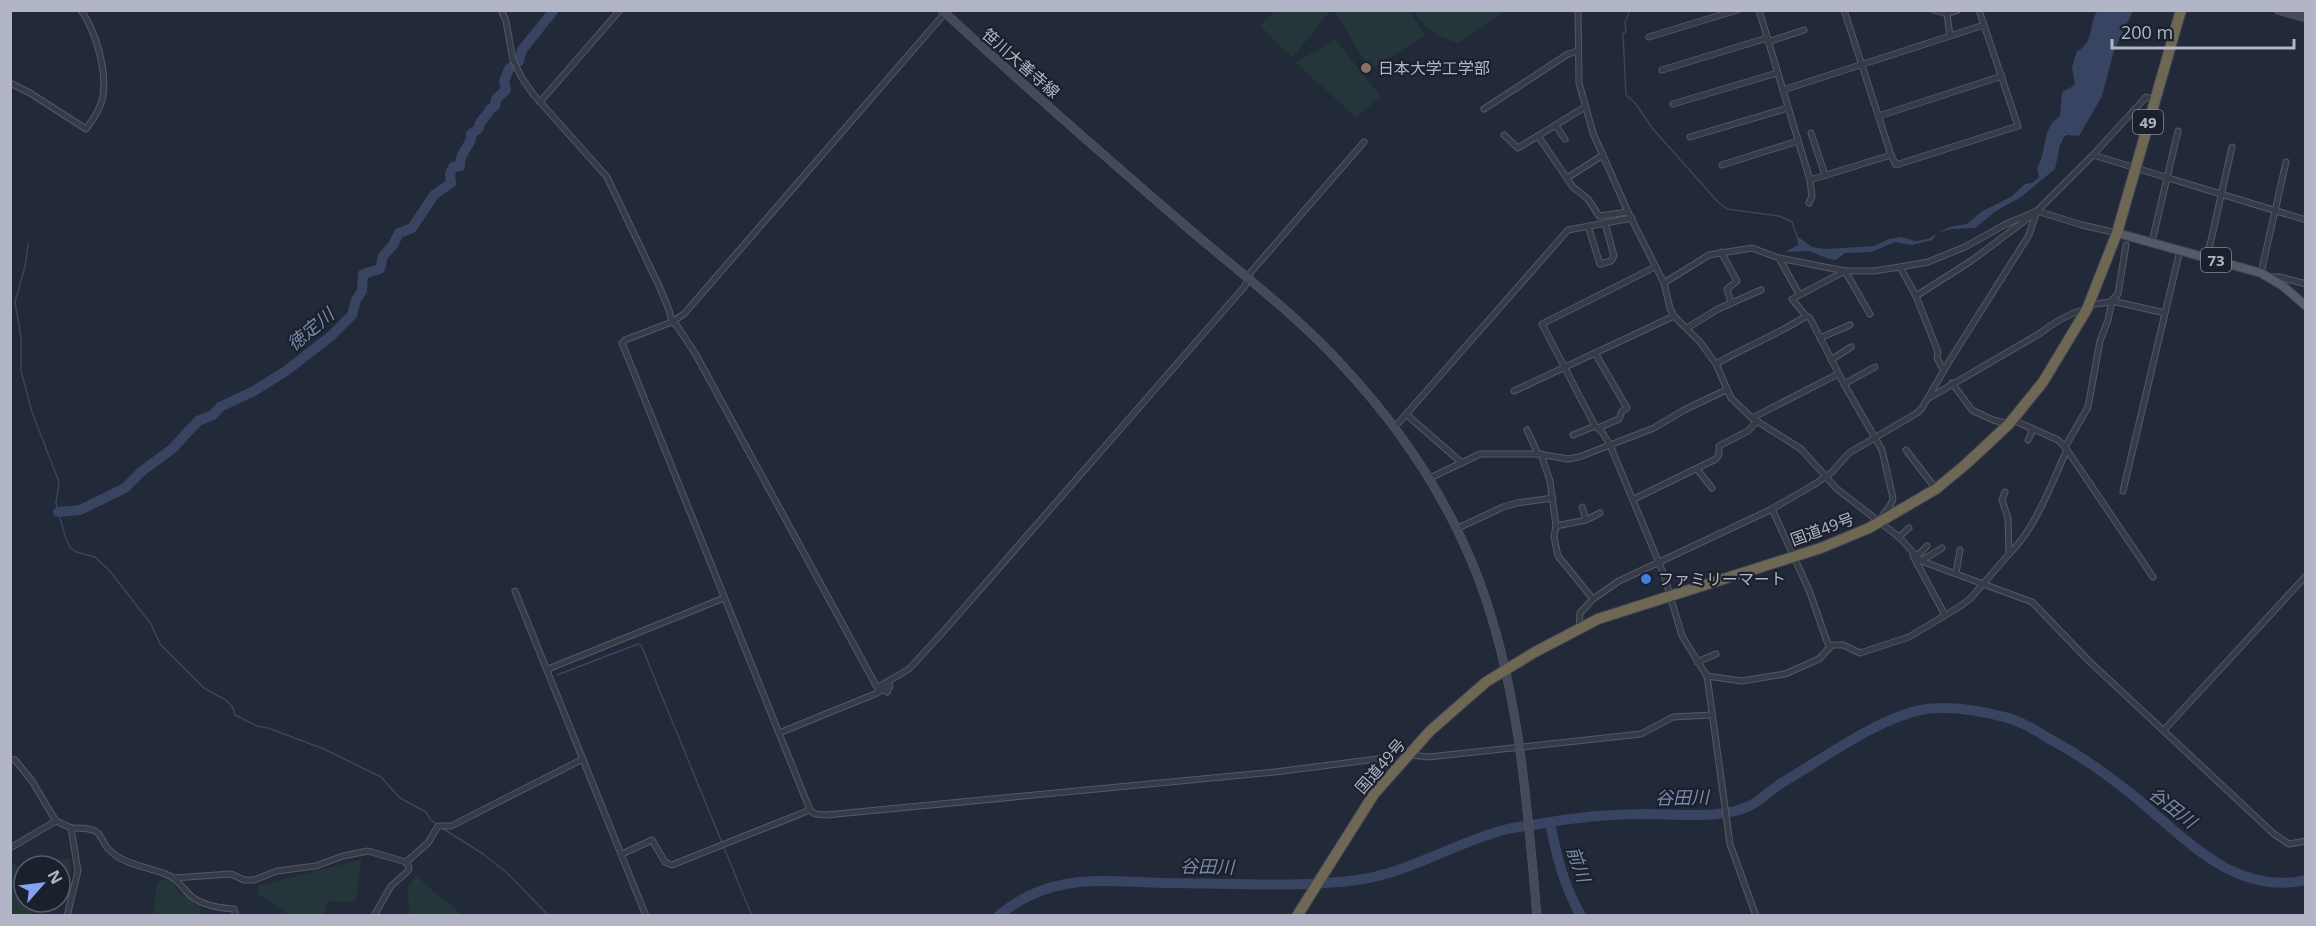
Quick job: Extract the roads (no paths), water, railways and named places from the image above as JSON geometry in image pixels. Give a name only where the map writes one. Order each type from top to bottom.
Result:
[{"type":"highway","name":"国道49号","points":[[1297,915],[1368,801],[1397,766],[1430,731],[1507,668],[1579,628],[1619,612],[1846,538],[1880,522],[1936,489],[2011,422],[2043,382],[2088,307],[2117,233],[2181,10]]},
{"type":"main road","name":"73","points":[[2117,233],[2261,273],[2270,277],[2306,306]]},
{"type":"street","points":[[10,83],[30,93],[86,129],[103,98],[103,79],[97,41],[81,10]]},
{"type":"street","points":[[501,10],[506,21],[513,60],[532,94],[607,177],[660,288],[672,322],[695,353],[879,689]]},
{"type":"street","points":[[540,102],[620,10]]},
{"type":"street","points":[[1578,10],[1579,83],[1584,107],[1603,155],[1628,212],[1664,283],[1666,298],[1674,316],[1687,328],[1716,364],[1726,390],[1735,403],[1801,449],[1825,477],[1855,504],[1899,537],[1916,557],[2032,602],[2089,661],[2274,834],[2289,844],[2306,841]]},
{"type":"street","points":[[1649,37],[1737,10]]},
{"type":"street","points":[[1759,10],[1810,180],[1812,196],[1809,203]]},
{"type":"street","points":[[1844,10],[1896,165],[2018,126],[1979,10]]},
{"type":"street","points":[[1935,10],[1947,14],[1958,10]]},
{"type":"street","points":[[2278,10],[2306,18]]},
{"type":"street","points":[[943,12],[684,314],[672,322],[625,340],[622,346],[810,810],[815,814],[826,815],[1275,772],[1385,758],[1397,766]]},
{"type":"street","name":"笹川大善寺線","points":[[943,12],[1303,327],[1341,364],[1394,428],[1428,479],[1456,529],[1479,580],[1507,668],[1520,746],[1537,915]]},
{"type":"street","points":[[1947,14],[1950,36]]},
{"type":"street","points":[[1783,90],[1984,25]]},
{"type":"street","points":[[1662,70],[1804,30]]},
{"type":"street","points":[[1484,109],[1560,59],[1578,51]]},
{"type":"street","points":[[1673,104],[1778,73]]},
{"type":"street","points":[[1879,116],[2001,76]]},
{"type":"street","points":[[1916,296],[1971,261],[2037,211],[2146,97],[2154,100]]},
{"type":"street","points":[[1504,135],[1518,148],[1584,107]]},
{"type":"street","points":[[1690,137],[1788,108]]},
{"type":"street","points":[[1555,125],[1565,139]]},
{"type":"street","points":[[2152,242],[2178,131]]},
{"type":"street","points":[[1811,133],[1825,176]]},
{"type":"street","points":[[1538,136],[1573,187],[1588,199],[1599,216],[1628,212]]},
{"type":"street","points":[[1722,165],[1798,141]]},
{"type":"street","points":[[879,689],[909,669],[943,632],[1248,280],[1251,272],[1364,142]]},
{"type":"street","points":[[2207,258],[2232,147]]},
{"type":"street","points":[[1567,178],[1603,155]]},
{"type":"street","points":[[1810,180],[1891,155]]},
{"type":"street","points":[[2093,155],[2306,220]]},
{"type":"street","points":[[2261,273],[2286,162]]},
{"type":"street","points":[[1579,628],[1580,613],[1593,599],[1619,581],[1772,509],[1825,477],[1849,453],[1917,413],[1928,399],[2029,235],[2037,211]]},
{"type":"street","points":[[1664,283],[1708,255],[1752,248],[1779,258],[1845,271],[1874,271],[1928,262],[1972,244],[2006,224],[2037,211],[2117,233]]},
{"type":"street","points":[[1394,428],[1568,230],[1632,218]]},
{"type":"street","points":[[1588,226],[1600,264],[1611,261],[1614,256],[1605,223]]},
{"type":"street","points":[[1707,676],[1742,681],[1785,674],[1812,663],[1829,647],[1840,644],[1860,653],[1869,651],[1909,637],[1971,599],[2018,546],[2088,407],[2100,341],[2112,301],[2119,290],[2127,245]]},
{"type":"street","points":[[2123,491],[2180,250]]},
{"type":"street","points":[[1721,252],[1737,281],[1727,289],[1731,303]]},
{"type":"street","points":[[1779,258],[1799,294]]},
{"type":"street","points":[[1656,267],[1542,324],[1597,427],[1610,445],[1659,561],[1682,636],[1707,676],[1729,833],[1735,862],[1756,915]]},
{"type":"street","points":[[1900,267],[1916,296],[1938,352],[1937,358],[1944,371]]},
{"type":"street","points":[[1845,271],[1792,299],[1820,338],[1838,374],[1876,438],[1886,461],[1893,492],[1892,504],[1883,514],[1880,522]]},
{"type":"street","points":[[1845,271],[1870,314]]},
{"type":"street","points":[[2270,277],[2280,277],[2306,284]]},
{"type":"street","points":[[1687,328],[1731,303],[1761,290]]},
{"type":"street","points":[[1928,399],[2054,323],[2088,307],[2112,301],[2165,313]]},
{"type":"street","points":[[1514,391],[1674,316]]},
{"type":"street","points":[[1716,364],[1738,351],[1785,330],[1806,316]]},
{"type":"street","points":[[1820,338],[1850,325]]},
{"type":"street","points":[[1831,360],[1851,347]]},
{"type":"street","points":[[1573,435],[1619,419],[1622,411],[1627,408],[1595,353]]},
{"type":"street","points":[[1844,384],[1875,367]]},
{"type":"street","points":[[1634,499],[1717,458],[1719,446],[1748,431],[1755,419],[1838,374]]},
{"type":"street","points":[[1953,383],[1972,410],[1993,420],[2031,428],[2058,440],[2153,577]]},
{"type":"street","points":[[1428,479],[1480,454],[1539,454],[1573,459],[1654,428],[1684,410],[1726,390]]},
{"type":"street","points":[[1407,415],[1462,463]]},
{"type":"street","points":[[2028,440],[2031,428]]},
{"type":"street","points":[[1527,430],[1550,481],[1556,526],[1554,537],[1558,556],[1593,599]]},
{"type":"street","points":[[1906,450],[1936,489]]},
{"type":"street","points":[[1697,469],[1712,488]]},
{"type":"street","points":[[2005,492],[2002,500],[2007,518],[2009,554]]},
{"type":"street","points":[[1456,529],[1503,507],[1553,498]]},
{"type":"street","points":[[1582,507],[1586,520]]},
{"type":"street","points":[[1772,509],[1809,590],[1829,647]]},
{"type":"street","points":[[1556,526],[1586,520],[1600,513]]},
{"type":"street","points":[[1899,537],[1909,528]]},
{"type":"street","points":[[1927,546],[1916,557],[1915,562],[1945,615]]},
{"type":"street","points":[[1916,557],[1942,548]]},
{"type":"street","points":[[1956,573],[1960,550]]},
{"type":"street","points":[[2164,730],[2306,576]]},
{"type":"street","points":[[516,591],[646,915]]},
{"type":"street","points":[[548,669],[724,598]]},
{"type":"street","points":[[1697,662],[1716,654]]},
{"type":"street","points":[[779,733],[890,686],[887,692]]},
{"type":"street","points":[[1408,755],[1429,757],[1641,734],[1673,717],[1712,715]]},
{"type":"street","points":[[10,759],[15,760],[32,781],[56,820],[71,828],[93,828],[110,851],[119,858],[173,878],[231,874],[244,880],[254,880],[277,871],[316,866],[343,856],[368,851],[406,862],[409,867],[408,871],[391,886],[374,915]]},
{"type":"street","points":[[406,862],[428,843],[438,826],[451,826],[583,759]]},
{"type":"street","points":[[622,854],[652,840],[665,862],[672,865],[810,810]]},
{"type":"street","points":[[10,848],[56,820]]},
{"type":"street","points":[[67,915],[78,871],[71,828]]},
{"type":"street","points":[[173,878],[188,894],[201,903],[234,909],[236,915]]},
{"type":"water","points":[[2098,10],[2133,11],[2114,51],[2102,96],[2079,136],[2064,137],[2055,169],[2021,197],[1996,211],[1975,228],[1951,229],[1939,233],[1949,227],[1967,224],[1981,212],[2011,197],[2025,184],[2032,183],[2039,177],[2037,168],[2043,154],[2047,133],[2050,126],[2060,116],[2062,92],[2075,85],[2072,67],[2077,51],[2083,48],[2089,38],[2095,15]]},
{"type":"water","points":[[1938,234],[1932,240],[1912,245],[1895,242],[1871,252],[1845,253],[1836,260],[1809,251],[1785,252],[1798,245],[1797,236],[1812,247],[1825,249],[1874,246],[1900,237],[1916,241]]},
{"type":"waterway","name":"徳定川","points":[[58,512],[80,510],[125,488],[142,471],[172,449],[198,421],[213,415],[220,407],[254,391],[286,371],[331,336],[352,315],[356,300],[362,291],[363,274],[380,269],[383,256],[393,245],[399,233],[412,228],[434,195],[451,183],[450,174],[453,167],[460,166],[471,134],[479,128],[490,109],[495,106],[496,99],[506,90],[504,81],[509,69],[519,61],[522,50],[554,10]]},
{"type":"waterway","points":[[1630,10],[1625,23],[1626,31],[1623,34],[1626,95],[1718,202],[1727,209],[1779,216],[1792,222],[1797,236]]},
{"type":"waterway","points":[[28,244],[25,267],[15,302],[21,337],[21,371],[32,412],[59,482],[56,503],[70,547],[76,552],[95,557],[109,570],[151,624],[160,644],[204,688],[227,701],[235,715],[257,726],[324,749],[381,777],[400,798],[426,812],[430,819],[438,825]]},
{"type":"waterway","points":[[557,675],[638,644],[641,645],[752,916]]},
{"type":"waterway","name":"谷田川","points":[[998,916],[1038,892],[1079,882],[1286,884],[1357,880],[1413,865],[1467,842],[1512,828],[1604,815],[1702,815],[1735,811],[1756,802],[1783,782],[1867,731],[1903,715],[1920,710],[1941,708],[1994,714],[2015,720],[2070,750],[2130,793],[2189,843],[2232,871],[2255,879],[2279,883],[2306,880]]},
{"type":"waterway","name":"前川","points":[[1550,822],[1561,870],[1581,916]]},
{"type":"waterway","points":[[442,828],[483,854],[506,872],[549,916]]},
{"type":"place","name":"日本大学工学部","points":[[1366,68]]},
{"type":"place","name":"ファミリーマート","points":[[1646,579]]}]
